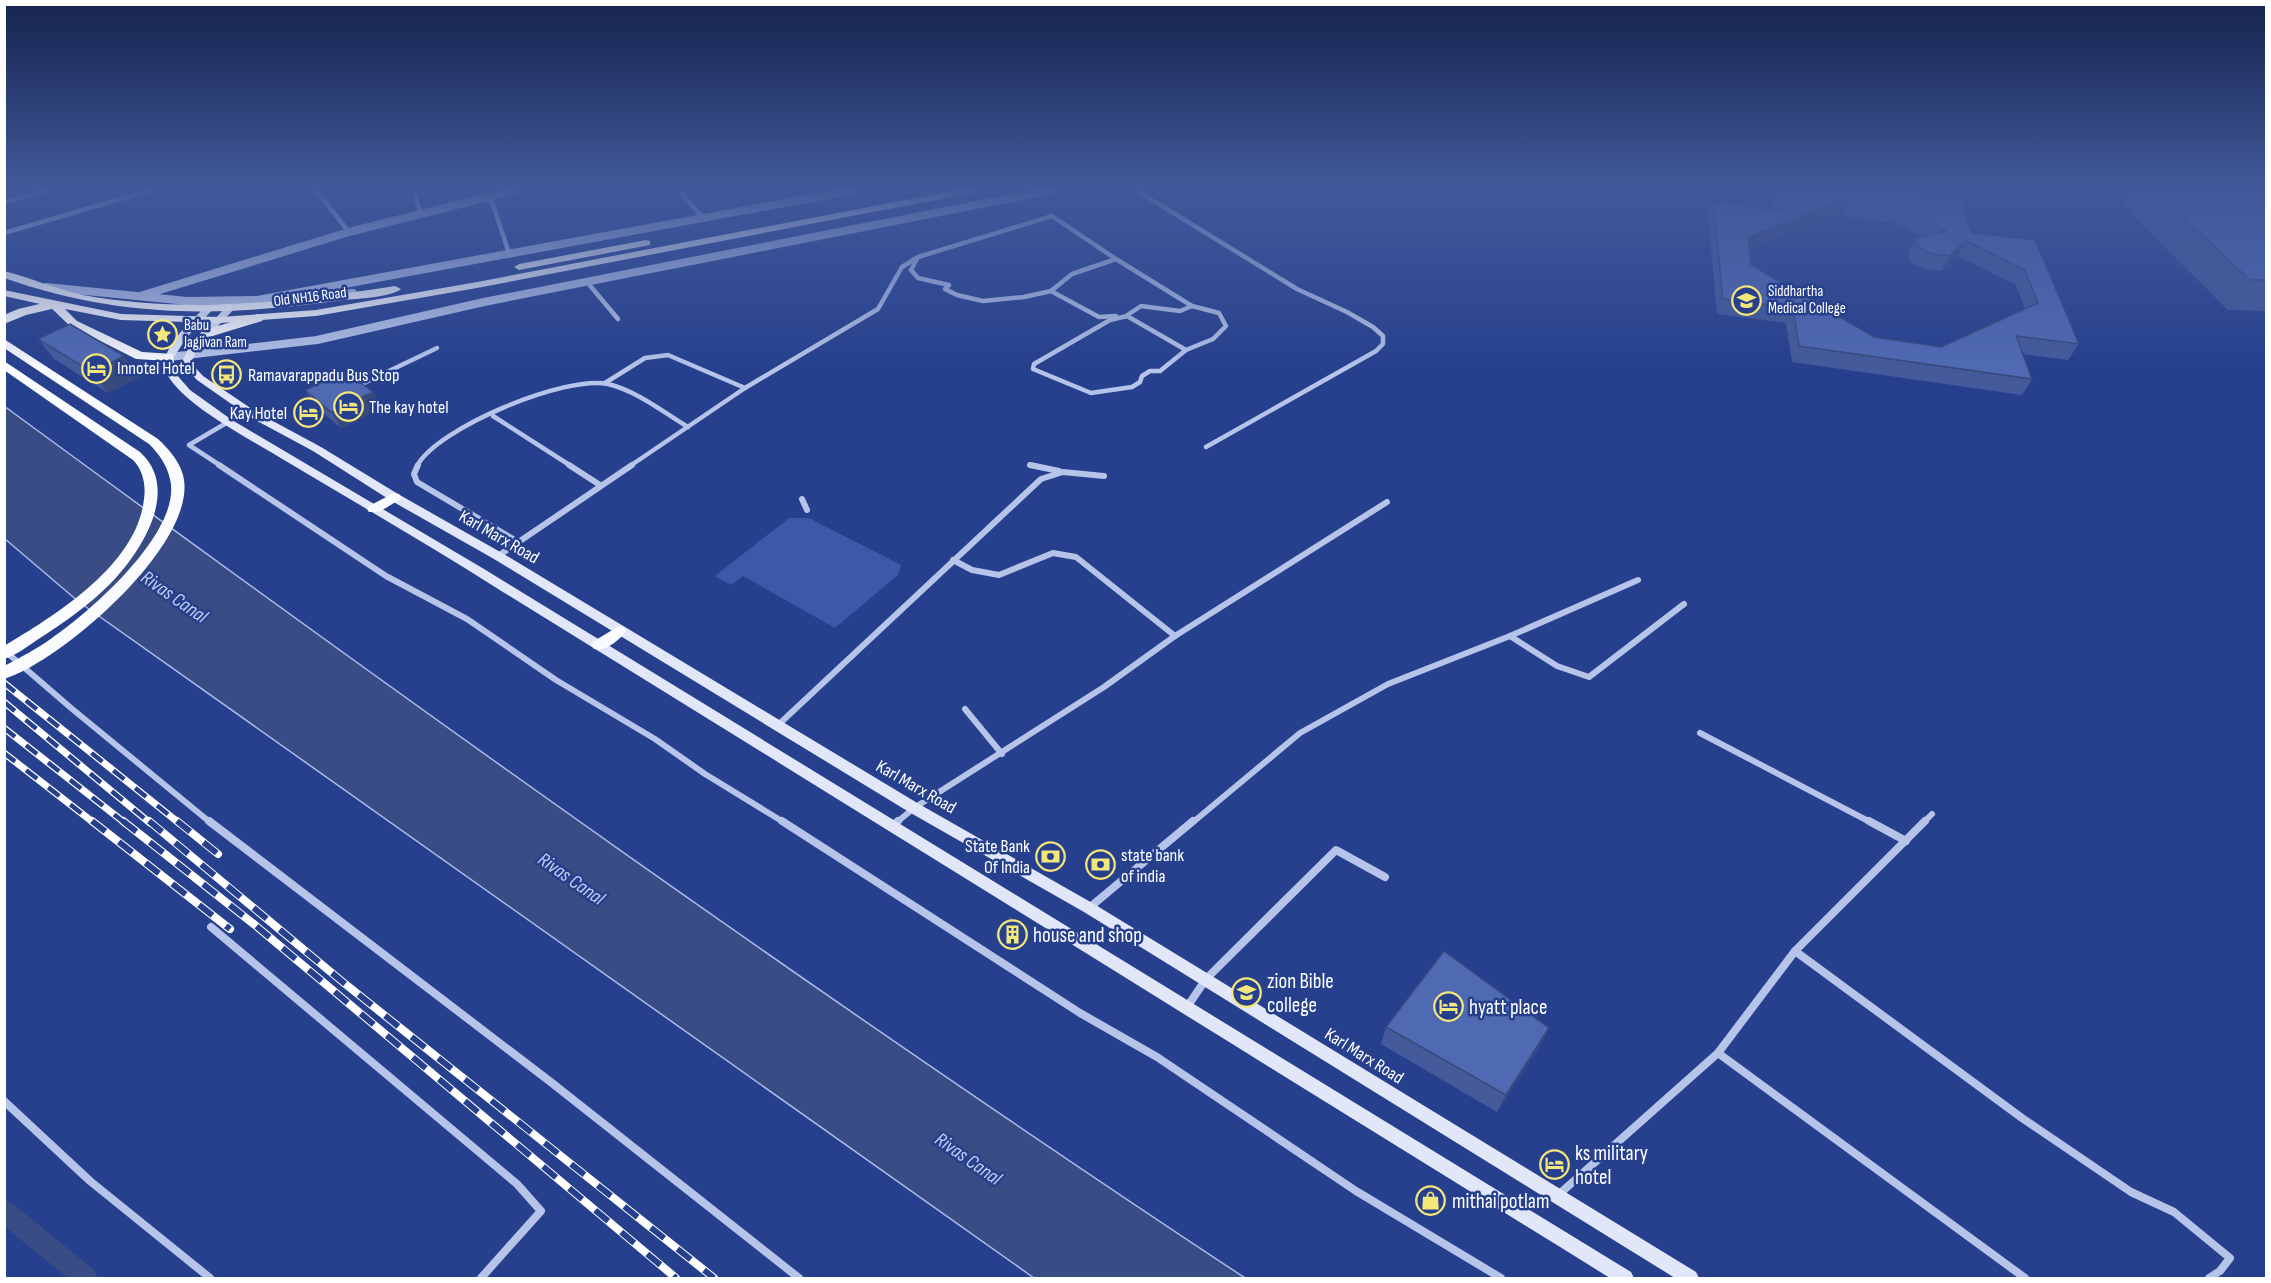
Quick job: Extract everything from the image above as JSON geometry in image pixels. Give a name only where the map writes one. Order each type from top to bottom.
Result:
[{"type":"highway","points":[[4,320],[22,312],[52,305]]},
{"type":"highway","points":[[206,334],[258,318]]},
{"type":"main road","name":"Old NH16 Road","points":[[4,274],[39,287],[112,303],[230,308],[305,303],[388,291],[607,250]]},
{"type":"main road","name":"Old NH16 Road","points":[[4,293],[52,305],[122,317],[197,320],[258,318],[316,313],[660,250]]},
{"type":"main road","points":[[52,305],[73,323],[140,356],[170,357]]},
{"type":"main road","points":[[209,308],[197,320],[170,357],[171,375],[187,392],[228,422],[599,645],[1625,1278]]},
{"type":"main road","points":[[188,355],[230,308]]},
{"type":"main road","points":[[4,342],[140,432],[162,450],[173,464],[177,495],[174,510],[160,539],[142,566],[120,590],[59,641],[4,673]]},
{"type":"main road","name":"Karl Marx Road","points":[[188,355],[186,363],[192,370],[254,415],[316,448],[914,808],[1089,908],[1690,1278]]},
{"type":"main road","points":[[4,364],[118,442],[143,463],[151,482],[151,504],[141,531],[124,560],[104,583],[51,625],[4,652]]},
{"type":"main road","points":[[374,509],[394,496]]},
{"type":"main road","points":[[599,645],[618,631]]},
{"type":"street","points":[[140,296],[291,250]]},
{"type":"street","points":[[252,301],[525,250]]},
{"type":"street","points":[[170,357],[317,340],[749,250]]},
{"type":"street","points":[[498,556],[745,388],[878,309],[902,267],[918,257],[941,250]]},
{"type":"street","points":[[1102,250],[1192,306],[1219,313],[1226,326],[1213,339],[1186,350],[1160,371],[1150,371],[1132,387],[1091,393],[1033,369],[1034,363],[1110,320],[1127,316],[1141,306],[1180,311],[1192,306]]},
{"type":"street","points":[[1206,447],[1376,351],[1383,344],[1383,336],[1373,327],[1297,289],[1233,250]]},
{"type":"street","points":[[918,257],[911,270],[918,278],[950,285],[945,289],[971,300],[1005,301],[1051,291],[1099,317],[1127,316],[1186,350]]},
{"type":"street","points":[[1051,291],[1056,283],[1077,272],[1116,259]]},
{"type":"street","points":[[587,282],[618,319]]},
{"type":"street","points":[[39,287],[187,301],[252,301],[388,291]]},
{"type":"street","points":[[364,383],[437,348]]},
{"type":"street","points":[[605,383],[645,358],[668,355],[745,388]]},
{"type":"street","points":[[518,542],[417,482],[414,474],[417,464],[438,442],[562,385],[580,382],[605,383],[630,393],[688,427]]},
{"type":"street","points":[[493,416],[600,485]]},
{"type":"street","points":[[228,422],[189,446],[386,576],[467,619],[556,680],[655,739],[705,774],[803,834],[1080,1013],[1157,1057],[1356,1191],[1501,1278]]},
{"type":"street","points":[[1030,465],[1062,472],[1104,476]]},
{"type":"street","points":[[777,726],[1041,479],[1050,474],[1062,472]]},
{"type":"street","points":[[802,500],[807,510]]},
{"type":"street","points":[[891,826],[914,808],[1104,687],[1175,636],[1387,502]]},
{"type":"street","points":[[953,560],[972,570],[999,575],[1053,553],[1076,557],[1175,636]]},
{"type":"street","points":[[1089,908],[1300,733],[1388,684],[1510,636],[1638,580]]},
{"type":"street","points":[[1510,636],[1566,671],[1589,676],[1684,604]]},
{"type":"street","points":[[4,652],[82,720],[260,863],[554,1084],[800,1278]]},
{"type":"street","points":[[965,709],[1002,754]]},
{"type":"street","points":[[1700,733],[1906,841]]},
{"type":"street","points":[[1557,1197],[1718,1053],[1795,951],[1932,814]]},
{"type":"street","points":[[1186,1008],[1206,979],[1336,850],[1385,877]]},
{"type":"street","points":[[211,927],[537,1203],[541,1211],[485,1277]]},
{"type":"street","points":[[1795,951],[2022,1118],[2131,1192],[2174,1212],[2230,1258],[2220,1271],[2209,1278]]},
{"type":"street","points":[[1718,1053],[2025,1278]]},
{"type":"street","points":[[4,1101],[90,1181],[210,1278]]},
{"type":"shaded area","points":[[789,518],[809,518],[901,565],[898,575],[835,628],[743,576],[731,585],[715,576]]},
{"type":"water","name":"Rivas Canal","points":[[4,406],[465,740],[775,959],[1245,1278],[1034,1278],[79,602],[5,539]]},
{"type":"building","points":[[1718,250],[1749,250],[1751,265],[1874,337],[1941,347],[2038,303],[2025,270],[1984,250],[2039,250],[2079,344],[2016,336],[2032,379],[1799,346],[1793,308],[1723,299]]},
{"type":"building","points":[[1924,250],[1956,250],[1949,256],[1932,254]]},
{"type":"building","points":[[2218,250],[2266,250],[2266,280],[2250,280]]},
{"type":"building","points":[[70,324],[124,356],[92,372],[38,339]]},
{"type":"building","points":[[346,371],[373,392],[331,412],[305,390]]},
{"type":"building","name":"house and shop","points":[[1010,917],[1026,927],[1011,944],[996,934]]},
{"type":"building","name":"hyatt place","points":[[1444,951],[1549,1028],[1506,1095],[1386,1027]]},
{"type":"waterway","points":[[4,1211],[86,1278]]},
{"type":"railway","points":[[4,683],[179,823]]},
{"type":"railway","points":[[4,702],[150,823]]},
{"type":"railway","points":[[4,728],[125,823]]},
{"type":"railway","points":[[4,753],[94,823]]},
{"type":"railway","points":[[92,821],[230,929]]},
{"type":"railway","points":[[123,821],[255,925],[676,1278]]},
{"type":"railway","points":[[149,821],[344,983],[714,1278]]},
{"type":"railway","points":[[177,821],[218,854]]},
{"type":"place","name":"Siddhartha Medical College","points":[[1747,300]]},
{"type":"place","name":"Babu Jagjivan Ram","points":[[163,334]]},
{"type":"place","name":"Innotel Hotel","points":[[96,368]]},
{"type":"place","name":"Ramavarappadu Bus Stop","points":[[227,375]]},
{"type":"place","name":"The kay hotel","points":[[348,407]]},
{"type":"place","name":"Kay Hotel","points":[[308,413]]},
{"type":"place","name":"State Bank Of India","points":[[1051,856]]},
{"type":"place","name":"state bank of india","points":[[1100,865]]},
{"type":"place","name":"house and shop","points":[[1012,935]]},
{"type":"place","name":"zion Bible college","points":[[1246,993]]},
{"type":"place","name":"hyatt place","points":[[1448,1007]]},
{"type":"place","name":"ks military hotel","points":[[1554,1165]]},
{"type":"place","name":"mithai potlam","points":[[1431,1201]]}]
